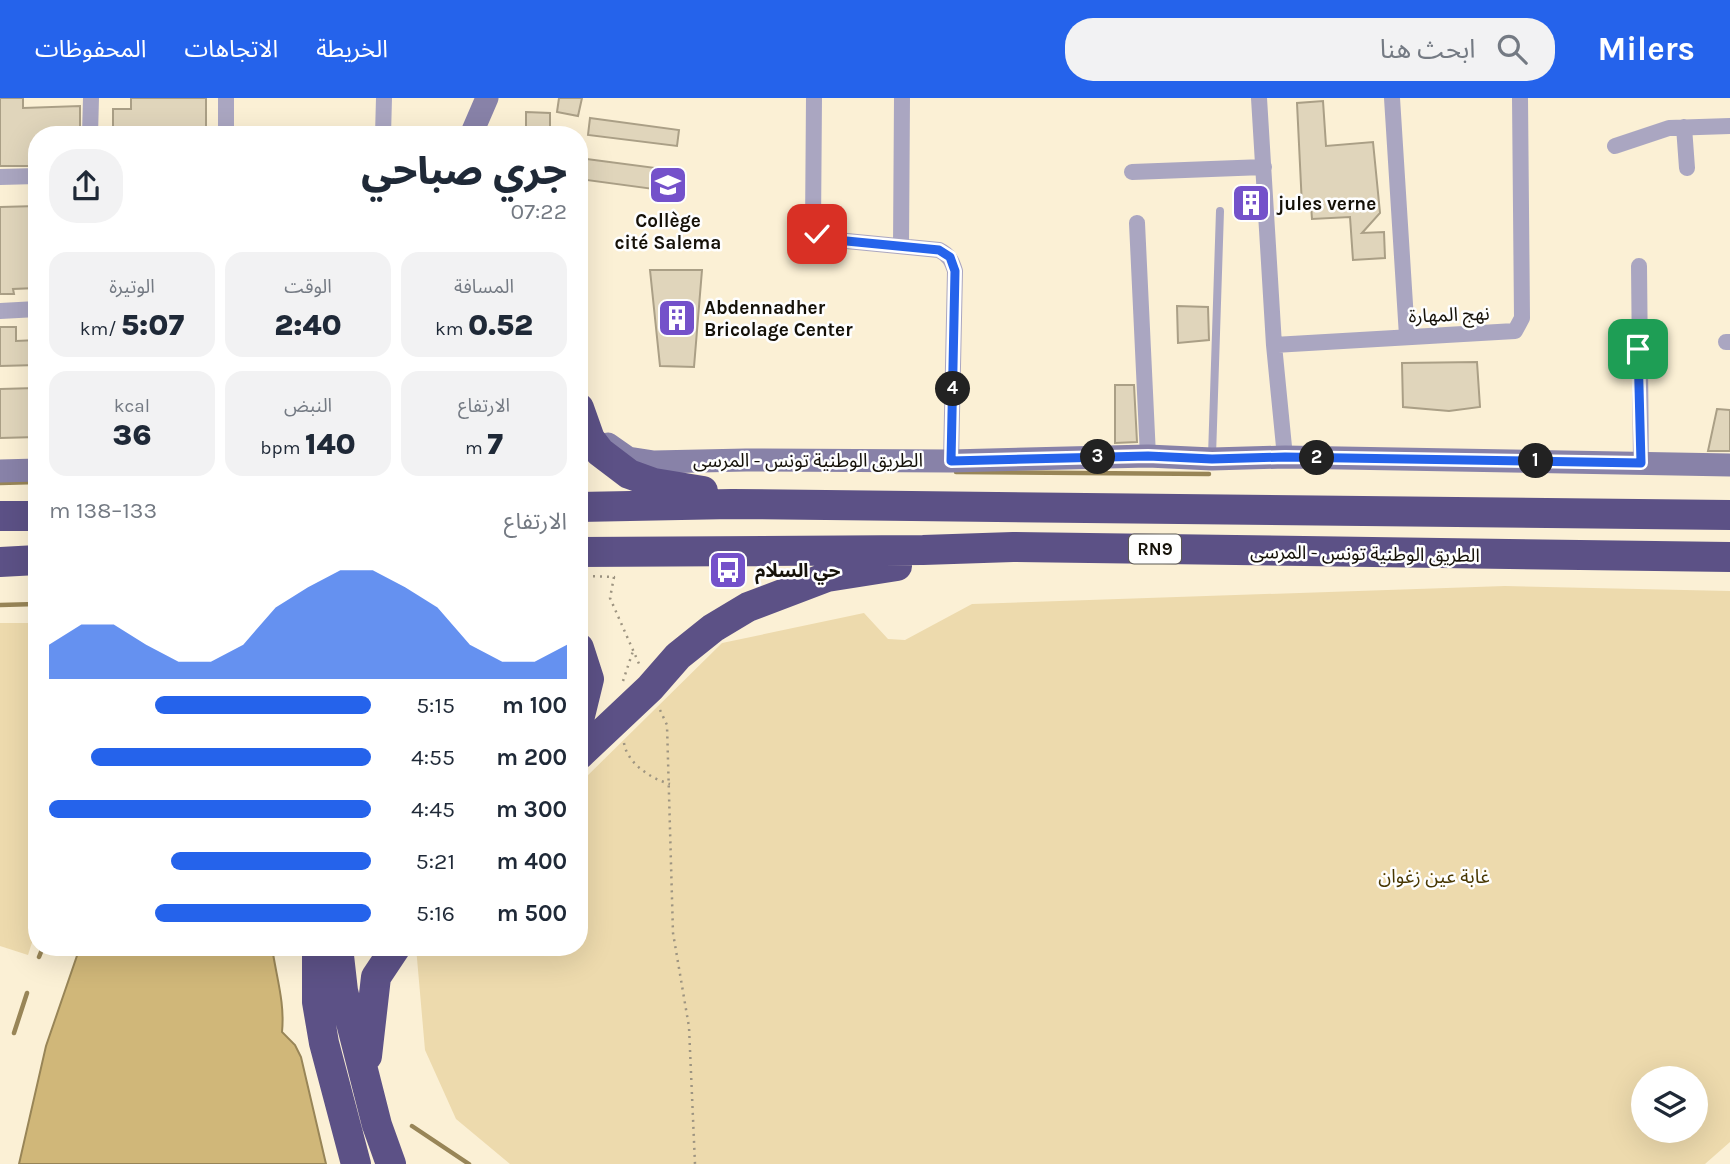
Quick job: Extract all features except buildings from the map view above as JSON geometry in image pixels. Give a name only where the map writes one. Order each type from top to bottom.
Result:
[{"type":"highway","points":[[588,433],[600,452],[629,474],[654,483],[694,488],[720,496],[732,504]]},
{"type":"highway","name":"RN9","points":[[588,507],[732,504],[1730,515]]},
{"type":"highway","points":[[0,516],[28,516]]},
{"type":"highway","points":[[588,747],[650,688],[678,656],[713,628],[748,607],[827,577],[956,559],[1013,547]]},
{"type":"highway","name":"الطريق الوطنية تونس - المرسى","points":[[588,552],[1013,547],[1730,556]]},
{"type":"highway","points":[[0,562],[28,560]]},
{"type":"highway","points":[[306,956],[324,1043],[356,1164]]},
{"type":"highway","points":[[317,956],[317,1002]]},
{"type":"highway","points":[[339,956],[343,991],[377,1125],[391,1164]]},
{"type":"highway","points":[[365,1078],[376,977],[390,956]]},
{"type":"street","points":[[90,126],[91,98]]},
{"type":"street","points":[[226,98],[226,126]]},
{"type":"street","points":[[383,126],[384,98]]},
{"type":"street","points":[[475,126],[487,98]]},
{"type":"street","points":[[814,98],[815,231],[826,239],[939,250],[950,257],[955,271],[951,461]]},
{"type":"street","points":[[901,246],[902,98]]},
{"type":"street","points":[[1259,98],[1274,345],[1285,457]]},
{"type":"street","points":[[1391,98],[1407,336]]},
{"type":"street","name":"نهج المهارة","points":[[1274,345],[1515,331],[1521,324],[1520,98]]},
{"type":"street","points":[[1615,146],[1640,136],[1684,127],[1730,126]]},
{"type":"street","points":[[1684,127],[1687,169]]},
{"type":"street","points":[[1132,172],[1264,167]]},
{"type":"street","points":[[0,177],[28,176]]},
{"type":"street","points":[[1137,223],[1148,456]]},
{"type":"street","points":[[1639,266],[1641,463]]},
{"type":"street","points":[[0,311],[28,309]]},
{"type":"street","name":"الطريق الوطنية تونس - المرسى","points":[[588,419],[611,447],[628,458],[639,460],[951,461],[1148,456],[1730,465]]},
{"type":"street","points":[[0,471],[28,470]]},
{"type":"lane","points":[[1212,459],[1220,211]]},
{"type":"path","points":[[588,576],[614,578],[610,597],[667,724],[673,933],[689,1027],[695,1164]]},
{"type":"green space","name":"غابة عين زغوان","points":[[1505,586],[1730,591],[1730,1142],[1705,1164],[510,1164],[456,1119],[425,1050],[417,956],[588,956],[588,775],[722,643],[864,613],[888,639],[905,640],[972,604]]},
{"type":"green space","points":[[0,623],[28,623],[28,955],[0,946]]},
{"type":"shaded area","points":[[77,956],[274,956],[281,1000],[282,1032],[295,1045],[301,1057],[326,1164],[19,1164],[46,1046]]},
{"type":"waterway","points":[[956,472],[1209,474]]},
{"type":"waterway","points":[[0,483],[28,482]]},
{"type":"waterway","points":[[0,605],[28,604]]},
{"type":"waterway","points":[[14,1033],[27,993]]},
{"type":"waterway","points":[[412,1126],[469,1164]]},
{"type":"place","name":"Collège cité Salema","points":[[668,185]]},
{"type":"place","name":"jules verne","points":[[1251,203]]},
{"type":"place","name":"Abdennadher Bricolage Center","points":[[677,318]]},
{"type":"place","name":"حي السلام","points":[[728,570]]},
{"type":"route","points":[[817,234],[826,239],[939,250],[950,257],[955,271],[951,461],[1148,456],[1641,463],[1638,349]]}]
